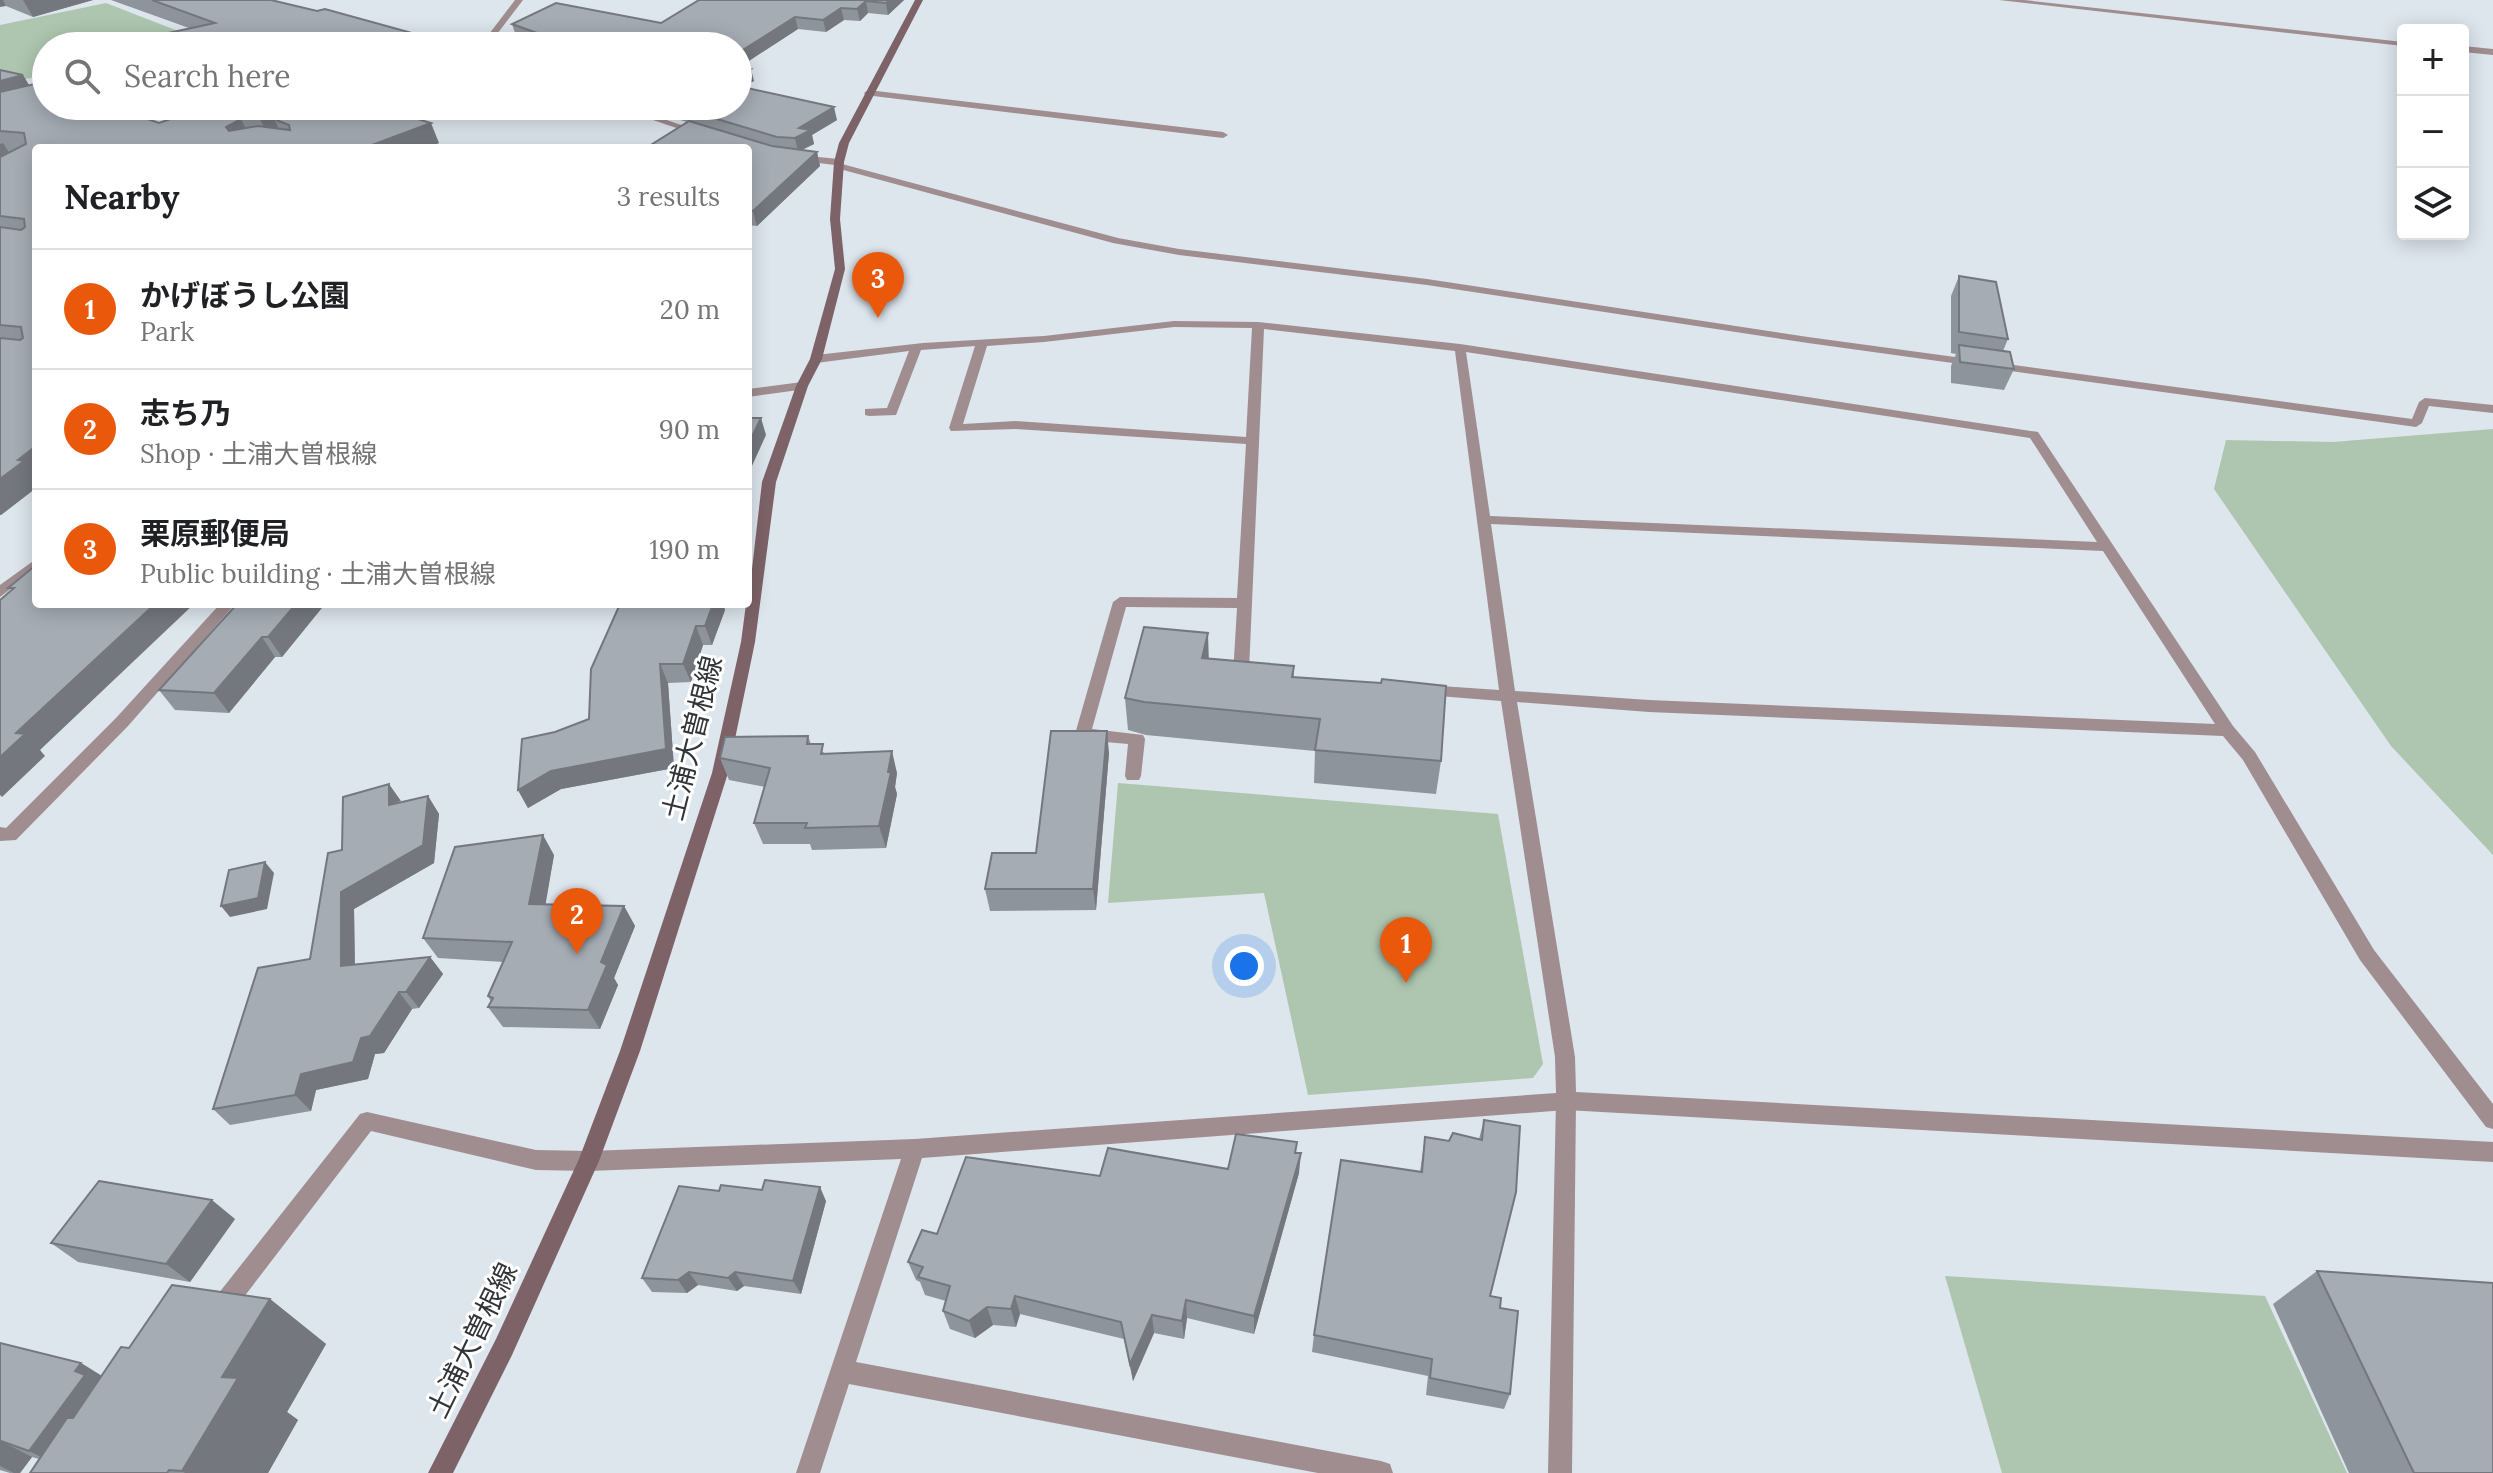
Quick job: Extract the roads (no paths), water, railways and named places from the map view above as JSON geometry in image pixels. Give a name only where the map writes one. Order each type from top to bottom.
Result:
[{"type":"main road","name":"土浦大曽根線","points":[[440,1473],[504,1347],[589,1161],[620,1079],[720,773],[748,642],[769,482],[802,386],[816,359],[840,269],[835,219],[839,164],[844,143],[919,0]]},
{"type":"street","points":[[495,32],[519,0]]},
{"type":"street","points":[[2003,0],[2397,43]]},
{"type":"street","points":[[2469,50],[2493,52]]},
{"type":"street","points":[[868,93],[1223,135]]},
{"type":"street","points":[[211,120],[226,125]]},
{"type":"street","points":[[659,120],[706,135]]},
{"type":"street","points":[[779,156],[839,164],[1117,241],[1179,252],[1427,282],[1792,338],[2416,423],[2425,402],[2493,409]]},
{"type":"street","points":[[816,359],[1174,324],[1258,325],[1460,348],[2034,435],[2227,730],[2249,756],[2367,955],[2493,1120]]},
{"type":"street","points":[[1257,677],[1241,675],[1258,325]]},
{"type":"street","points":[[982,342],[955,428],[1016,425],[1252,441]]},
{"type":"street","points":[[869,412],[892,412],[916,347]]},
{"type":"street","points":[[1460,348],[1508,697],[1565,1057],[1560,1473]]},
{"type":"street","points":[[752,392],[802,386]]},
{"type":"street","points":[[1484,520],[2108,547]]},
{"type":"street","points":[[0,592],[32,566]]},
{"type":"street","points":[[1133,776],[1137,739],[1083,734],[1120,602],[1245,603]]},
{"type":"street","points":[[0,834],[10,835],[44,801],[122,722],[224,608]]},
{"type":"street","points":[[1414,690],[2227,730]]},
{"type":"street","points":[[210,1322],[367,1121],[536,1160],[589,1161],[915,1149],[1566,1101],[2493,1152]]},
{"type":"street","points":[[808,1473],[915,1149]]},
{"type":"street","points":[[843,1371],[1381,1473]]},
{"type":"place","name":"栗原郵便局","points":[[878,318]]},
{"type":"place","name":"志ち乃","points":[[577,954]]},
{"type":"place","name":"かげぼうし公園","points":[[1406,983]]}]
